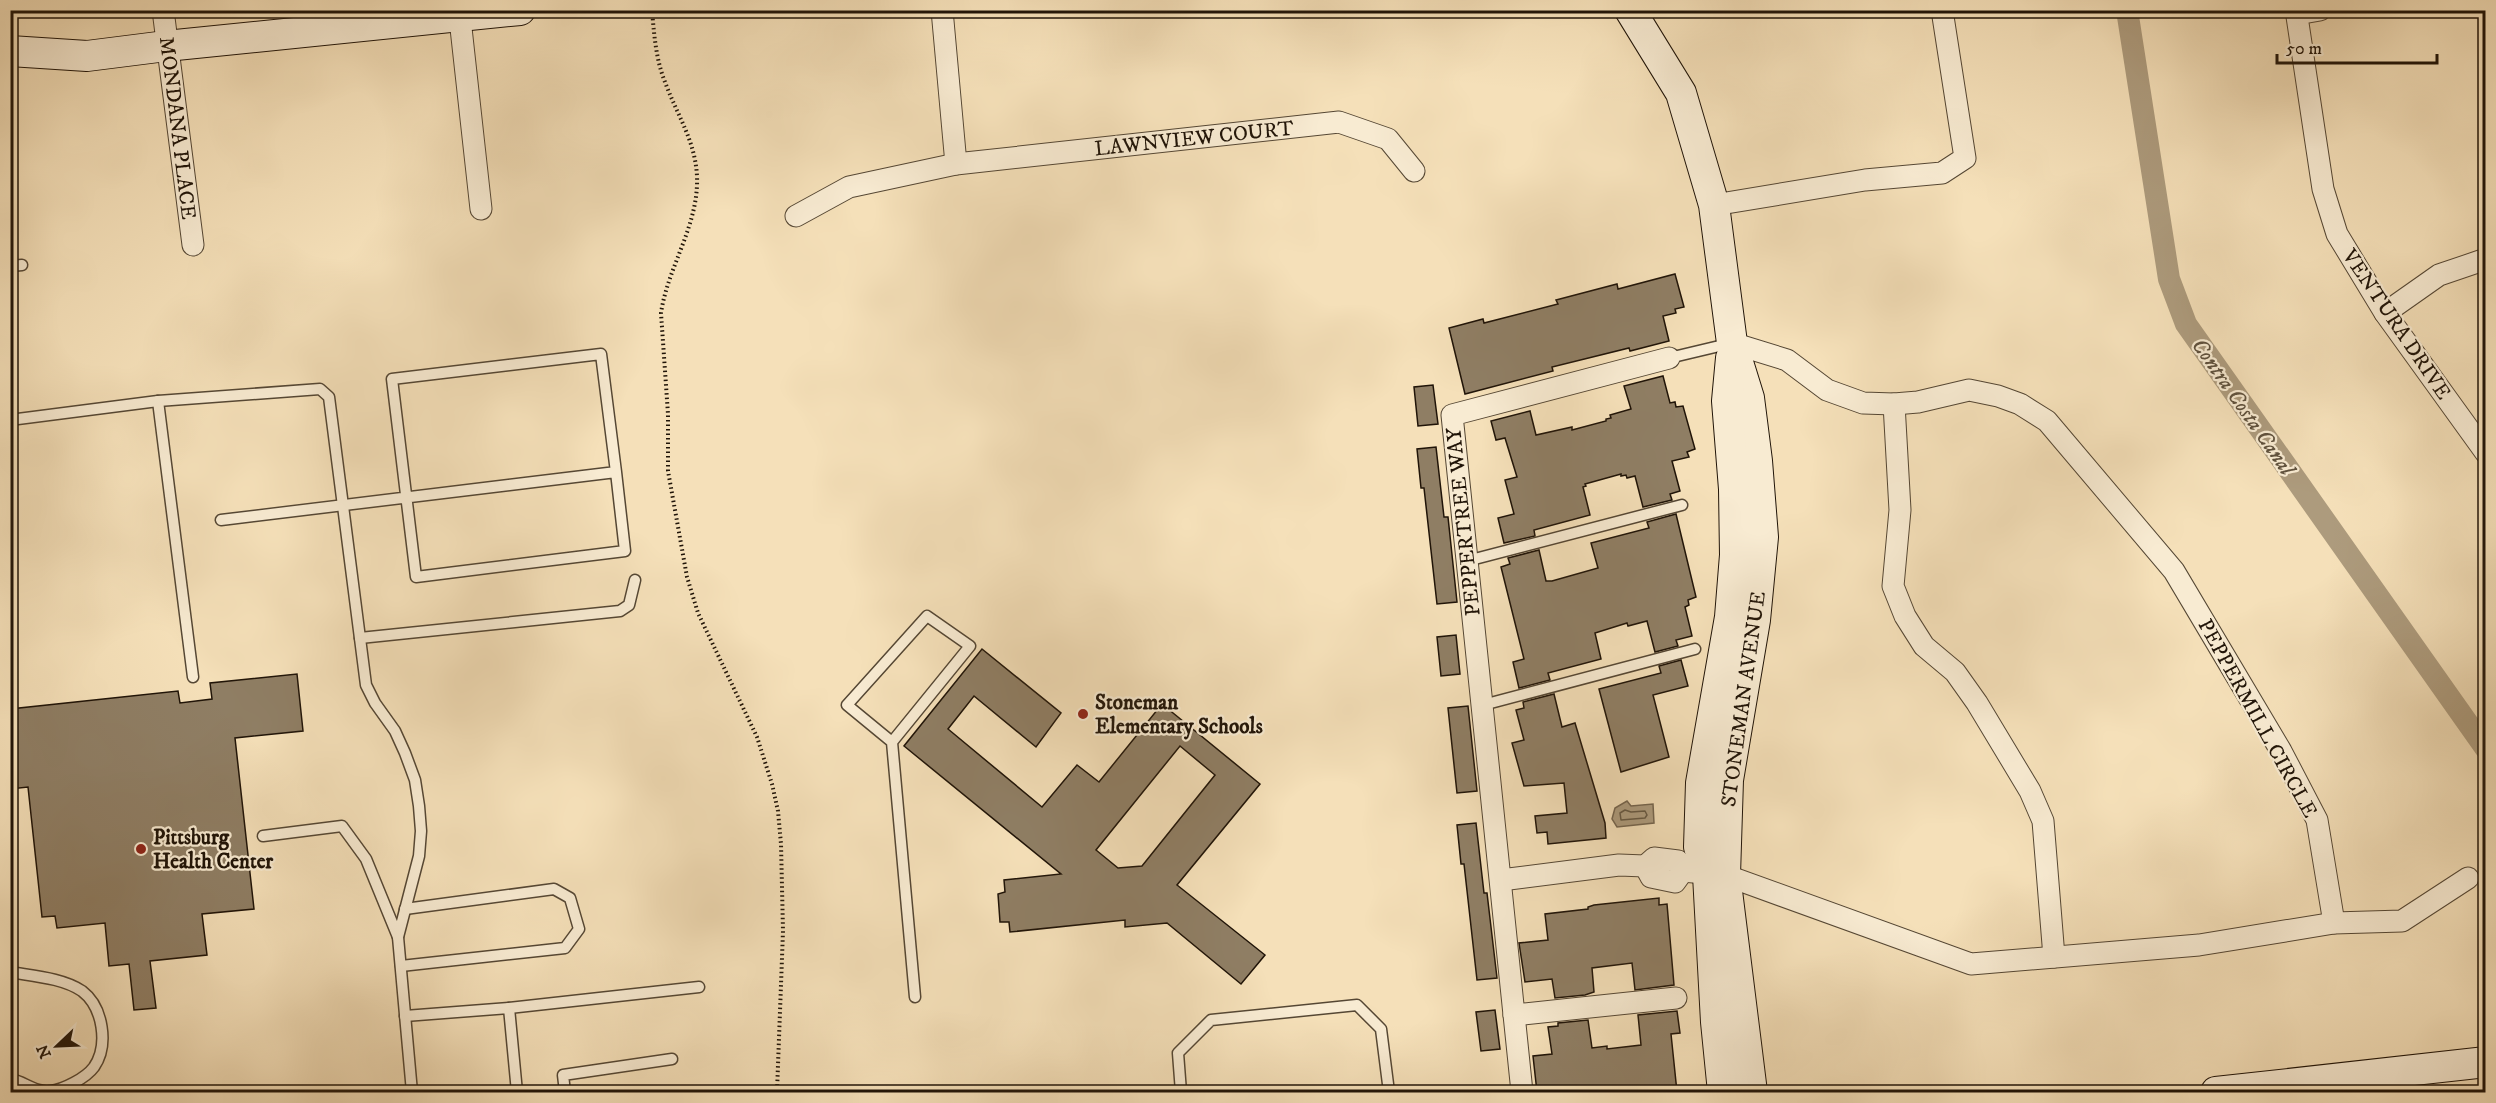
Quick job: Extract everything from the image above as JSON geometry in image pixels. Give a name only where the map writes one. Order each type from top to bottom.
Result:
[{"type":"street","name":"MONDANA PLACE","points":[[163,10],[193,245]]},
{"type":"street","points":[[10,51],[87,56],[460,14],[520,10]]},
{"type":"street","points":[[942,10],[956,164]]},
{"type":"street","name":"STONEMAN AVENUE","points":[[1630,10],[1681,93],[1714,205],[1732,343],[1749,398],[1757,461],[1763,537],[1755,620],[1728,780],[1705,873],[1723,1092]]},
{"type":"street","points":[[1714,205],[1865,180],[1942,173],[1965,158],[1942,10]]},
{"type":"street","points":[[2296,12],[2320,10]]},
{"type":"street","name":"VENTURA DRIVE","points":[[2296,12],[2323,189],[2337,234],[2385,313],[2486,453]]},
{"type":"street","points":[[460,14],[481,209]]},
{"type":"street","name":"LAWNVIEW COURT","points":[[796,216],[849,187],[956,164],[1339,122],[1388,139],[1414,171]]},
{"type":"street","points":[[2385,313],[2439,275],[2486,260]]},
{"type":"street","name":"PEPPERMILL CIRCLE","points":[[1732,343],[1787,360],[1827,390],[1863,403],[1918,402],[1970,390],[2020,404],[2048,421],[2174,571],[2281,751],[2317,820],[2334,924]]},
{"type":"street","name":"PEPPERTREE WAY","points":[[1522,1092],[1452,416],[1669,358]]},
{"type":"street","points":[[1894,404],[1900,510],[1893,586],[1905,616],[1924,646],[1955,672],[1977,703],[2030,791],[2043,821],[2054,957]]},
{"type":"street","points":[[1501,880],[1619,865],[1646,866],[1654,858],[1678,861],[1705,873],[1971,964],[2199,945],[2334,924],[2402,921],[2468,878]]},
{"type":"street","name":"STONEMAN AVENUE","points":[[1705,873],[1752,1092]]},
{"type":"street","points":[[1514,1015],[1676,998]]},
{"type":"street","points":[[2216,1092],[2486,1062]]},
{"type":"lane","name":"PEPPERTREE WAY","points":[[1669,358],[1732,343]]},
{"type":"lane","points":[[601,354],[625,551],[416,577],[406,498],[392,379],[601,354]]},
{"type":"lane","points":[[10,420],[158,402],[320,389],[329,397],[366,685],[375,703],[395,731],[415,780],[421,831],[419,856],[398,937]]},
{"type":"lane","points":[[158,402],[193,677]]},
{"type":"lane","points":[[221,520],[616,472]]},
{"type":"lane","points":[[1467,561],[1682,505]]},
{"type":"lane","points":[[360,638],[620,611],[629,605],[635,580]]},
{"type":"lane","points":[[892,742],[847,705],[927,616],[970,646],[892,742],[915,997]]},
{"type":"lane","points":[[1483,705],[1695,649]]},
{"type":"lane","points":[[263,836],[342,826],[366,860],[398,937],[411,1092]]},
{"type":"lane","points":[[401,966],[565,948],[579,929],[570,898],[554,889],[405,909]]},
{"type":"lane","points":[[10,972],[57,981],[80,990],[96,1010],[101,1025],[101,1051],[93,1069],[63,1087],[50,1091],[34,1089],[10,1079]]},
{"type":"lane","points":[[405,1016],[509,1008],[699,987]]},
{"type":"lane","points":[[1181,1092],[1178,1053],[1211,1020],[1357,1005],[1381,1029],[1389,1092]]},
{"type":"lane","points":[[509,1008],[517,1092]]},
{"type":"lane","points":[[565,1092],[563,1075],[672,1059]]},
{"type":"path","points":[[652,10],[660,70],[690,136],[697,178],[692,217],[664,293],[661,313],[670,493],[691,596],[757,737],[772,784],[777,811],[782,854],[783,931],[777,1092]]},
{"type":"water","points":[[1627,801],[1631,806],[1653,804],[1654,823],[1617,827],[1612,819],[1615,808]]},
{"type":"building","points":[[1675,274],[1684,307],[1675,309],[1676,313],[1663,316],[1669,341],[1630,351],[1629,348],[1552,367],[1553,371],[1465,394],[1449,328],[1483,319],[1484,323],[1558,304],[1556,300],[1617,284],[1618,289]]},
{"type":"building","points":[[1663,376],[1670,403],[1675,402],[1676,407],[1683,406],[1695,449],[1687,452],[1689,457],[1672,461],[1680,491],[1670,494],[1672,500],[1643,507],[1635,476],[1627,478],[1626,475],[1621,476],[1621,474],[1585,484],[1586,486],[1583,487],[1590,515],[1534,530],[1535,536],[1504,543],[1498,518],[1514,514],[1505,480],[1517,477],[1505,438],[1496,440],[1491,421],[1530,411],[1536,435],[1572,427],[1572,430],[1606,421],[1611,418],[1610,415],[1631,409],[1624,386]]},
{"type":"building","points":[[1433,385],[1438,424],[1418,426],[1414,387]]},
{"type":"building","points":[[1436,447],[1444,517],[1448,517],[1457,602],[1437,604],[1424,488],[1421,488],[1417,449]]},
{"type":"building","points":[[1676,514],[1696,597],[1688,600],[1689,605],[1685,607],[1692,636],[1676,640],[1678,646],[1655,652],[1647,621],[1628,626],[1627,623],[1595,633],[1601,659],[1548,673],[1550,680],[1519,688],[1513,662],[1524,659],[1501,567],[1510,564],[1508,558],[1539,550],[1546,581],[1552,581],[1598,568],[1591,543],[1649,528],[1647,522]]},
{"type":"building","points":[[1456,635],[1460,674],[1441,676],[1437,637]]},
{"type":"building","points":[[982,649],[1061,713],[1036,747],[974,696],[948,729],[1042,807],[1077,765],[1099,782],[1162,704],[1260,784],[1177,885],[1265,955],[1241,984],[1167,923],[1125,927],[1125,920],[1010,932],[1009,922],[1000,922],[998,894],[1005,892],[1004,880],[1061,874],[904,746]],"holes":[[[1180,746],[1215,775],[1142,866],[1118,868],[1096,850]]]},
{"type":"building","points":[[1681,660],[1688,686],[1653,695],[1669,757],[1621,772],[1599,689],[1661,673],[1659,666]]},
{"type":"building","name":"Pittsburg Health Center","points":[[297,674],[303,731],[235,738],[254,909],[202,914],[207,955],[150,961],[156,1008],[134,1010],[129,964],[109,966],[105,923],[57,928],[55,916],[42,917],[28,787],[10,789],[10,709],[178,691],[180,703],[212,699],[210,683]]},
{"type":"building","points":[[1554,694],[1562,727],[1575,723],[1605,823],[1606,838],[1548,844],[1547,832],[1537,833],[1535,816],[1567,813],[1564,783],[1524,786],[1512,743],[1524,740],[1516,710],[1524,708],[1523,702]]},
{"type":"building","points":[[1468,706],[1477,791],[1457,793],[1448,708]]},
{"type":"building","points":[[1476,823],[1497,978],[1477,980],[1464,864],[1461,864],[1457,825]]},
{"type":"building","points":[[1659,898],[1659,905],[1667,904],[1674,985],[1635,990],[1632,963],[1592,968],[1594,992],[1585,995],[1555,998],[1552,979],[1525,982],[1519,943],[1548,940],[1545,914],[1588,909],[1594,905]]},
{"type":"building","points":[[1495,1010],[1500,1049],[1481,1051],[1476,1012]]},
{"type":"building","points":[[1677,1011],[1680,1033],[1671,1034],[1677,1092],[1537,1092],[1533,1056],[1552,1054],[1548,1027],[1558,1026],[1558,1023],[1588,1020],[1592,1048],[1607,1046],[1607,1049],[1641,1045],[1638,1015]]},
{"type":"waterway","name":"Contra Costa Canal","points":[[2127,10],[2169,279],[2186,324],[2486,749]]},
{"type":"place","name":"Stoneman Elementary Schools","points":[[1083,714]]},
{"type":"place","name":"Pittsburg Health Center","points":[[141,849]]}]
